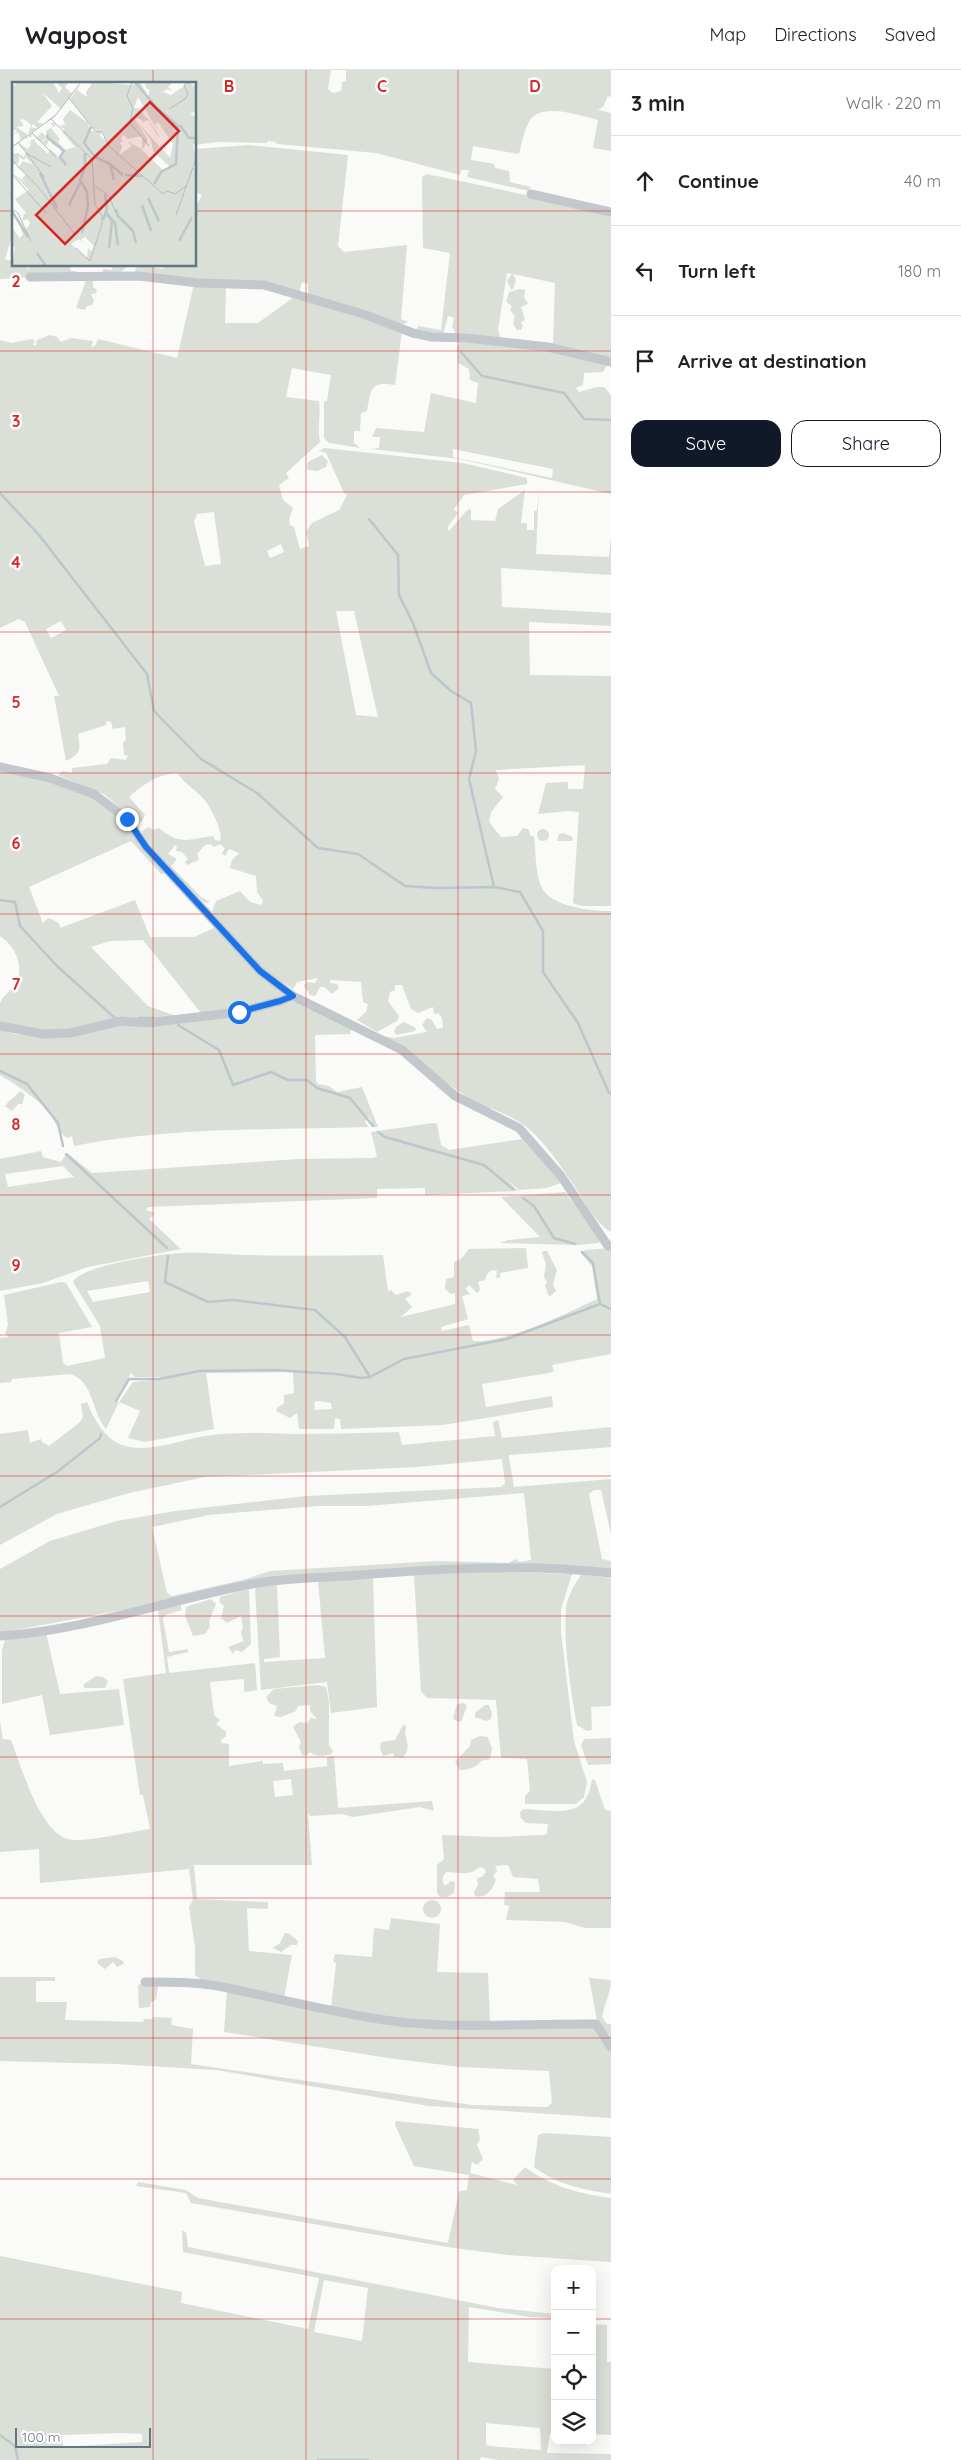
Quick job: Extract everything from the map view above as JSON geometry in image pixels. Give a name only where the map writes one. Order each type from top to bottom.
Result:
[{"type":"street","points":[[531,194],[611,212]]},
{"type":"street","points":[[30,277],[138,276],[199,283],[264,285],[364,314],[413,333],[432,337],[466,338],[548,347],[611,362]]},
{"type":"street","points":[[0,767],[50,778],[94,794],[127,819],[146,847],[260,971],[293,996],[402,1050],[455,1096],[519,1128],[561,1176],[608,1246],[611,1246]]},
{"type":"street","points":[[0,1026],[43,1034],[70,1033],[120,1021],[147,1023],[239,1012],[293,996]]},
{"type":"street","points":[[0,1636],[18,1635],[107,1618],[252,1584],[292,1578],[426,1569],[577,1569],[611,1573]]},
{"type":"street","points":[[145,1982],[198,1983],[384,2020],[438,2026],[596,2024],[611,2047]]},
{"type":"shaded area","points":[[0,70],[331,70],[328,89],[333,93],[341,91],[342,82],[346,81],[346,70],[611,70],[611,97],[608,96],[603,107],[598,110],[611,113],[611,151],[593,148],[598,120],[572,113],[553,111],[536,115],[530,120],[519,154],[473,146],[471,160],[494,164],[495,168],[509,171],[510,182],[531,187],[529,191],[467,177],[469,170],[461,170],[460,175],[376,153],[277,144],[276,142],[268,141],[267,143],[217,142],[196,145],[196,82],[12,82],[12,236],[5,259],[12,261],[12,266],[26,267],[28,270],[29,266],[70,266],[71,271],[76,271],[76,274],[0,279]]},
{"type":"shaded area","points":[[249,145],[348,155],[338,246],[344,252],[407,245],[401,319],[408,322],[400,325],[308,295],[308,284],[302,282],[299,293],[136,273],[135,269],[137,266],[163,269],[164,266],[196,266],[196,206],[202,195],[196,192],[196,149]]},
{"type":"shaded area","points":[[427,174],[611,213],[611,360],[553,346],[555,283],[513,274],[516,280],[511,290],[507,280],[512,274],[507,273],[498,330],[501,339],[456,335],[452,326],[454,318],[448,316],[443,335],[417,329],[418,326],[441,330],[450,253],[423,248],[422,177]]},
{"type":"shaded area","points":[[113,266],[126,266],[120,272],[102,273],[103,269],[112,270]]},
{"type":"shaded area","points":[[86,280],[93,281],[93,287],[97,290],[96,293],[91,294],[94,301],[92,305],[87,306],[85,310],[76,308]]},
{"type":"shaded area","points":[[194,284],[226,288],[225,323],[258,323],[294,297],[402,331],[395,385],[381,384],[373,388],[367,411],[361,413],[360,431],[354,431],[354,443],[360,448],[329,443],[324,438],[324,401],[327,401],[331,375],[292,368],[286,397],[319,401],[320,442],[286,473],[289,478],[279,485],[283,500],[293,508],[289,520],[290,525],[294,527],[300,549],[309,546],[306,532],[312,523],[339,510],[347,495],[344,493],[326,453],[319,451],[324,448],[463,463],[527,478],[527,484],[464,495],[454,509],[458,513],[447,528],[449,531],[467,510],[471,509],[471,520],[495,521],[498,509],[525,490],[521,523],[527,523],[527,530],[534,530],[534,511],[537,511],[539,488],[536,554],[609,557],[611,536],[611,575],[501,568],[502,607],[611,613],[611,626],[529,622],[530,675],[611,676],[611,906],[582,906],[573,903],[579,812],[538,814],[546,783],[568,782],[568,789],[583,789],[585,765],[496,770],[499,779],[495,789],[503,797],[491,812],[489,822],[501,837],[517,836],[523,828],[528,829],[531,836],[534,836],[539,880],[546,893],[553,899],[583,909],[611,911],[611,1232],[595,1218],[556,1159],[534,1133],[513,1118],[491,1108],[489,1110],[475,1102],[383,1036],[394,1038],[427,1032],[422,1025],[427,1018],[432,1020],[437,1029],[443,1028],[442,1018],[438,1013],[434,1014],[433,1007],[418,1013],[411,1009],[402,985],[395,985],[395,990],[390,992],[388,1001],[399,1016],[397,1021],[377,1032],[357,1020],[366,1012],[368,1004],[363,1002],[361,982],[330,980],[330,983],[337,984],[339,988],[332,994],[324,987],[320,987],[315,996],[310,995],[304,986],[306,982],[315,983],[318,978],[297,982],[293,989],[259,967],[212,912],[216,901],[240,891],[250,902],[261,905],[263,901],[257,892],[256,876],[230,868],[232,860],[239,853],[229,849],[225,856],[222,853],[225,848],[220,844],[214,847],[210,844],[205,845],[197,854],[199,860],[187,865],[185,862],[188,859],[182,852],[176,851],[177,847],[175,845],[168,854],[177,859],[171,866],[201,897],[210,902],[205,903],[168,867],[143,835],[142,831],[149,827],[153,830],[159,828],[166,834],[179,839],[191,840],[213,836],[215,840],[220,841],[221,837],[216,819],[209,807],[203,798],[177,773],[163,775],[151,781],[129,797],[145,815],[142,821],[137,823],[104,794],[58,775],[63,771],[72,773],[72,768],[107,764],[111,758],[126,760],[128,756],[124,755],[123,742],[126,741],[125,727],[113,729],[111,722],[107,721],[106,725],[78,734],[79,751],[75,756],[66,761],[54,696],[59,696],[25,622],[19,619],[0,628],[0,340],[11,343],[32,339],[35,341],[33,345],[36,345],[37,340],[50,335],[57,337],[61,342],[71,338],[93,341],[91,347],[95,346],[98,339],[177,358]],"holes":[[[214,512],[221,564],[205,566],[194,522],[197,514]],[[281,544],[284,552],[270,558],[267,551]],[[336,611],[354,611],[378,717],[356,715]],[[61,621],[66,630],[51,638],[46,629]]]},
{"type":"shaded area","points":[[520,289],[525,290],[524,297],[528,304],[521,307],[525,320],[521,322],[523,326],[521,330],[517,330],[513,324],[515,316],[510,310],[512,306],[506,302],[509,292]]},
{"type":"shaded area","points":[[461,340],[551,350],[608,363],[603,372],[584,373],[583,385],[576,388],[579,392],[604,387],[611,395],[611,494],[460,459],[371,449],[379,448],[380,437],[372,437],[376,428],[424,432],[431,393],[476,403],[478,383],[470,380],[469,369],[458,363],[457,347]],"holes":[[[453,449],[553,469],[552,478],[453,457]]]},
{"type":"shaded area","points":[[322,455],[328,461],[326,467],[317,471],[308,470],[308,462]]},
{"type":"shaded area","points":[[0,771],[51,782],[82,792],[112,809],[142,839],[165,873],[161,874],[131,841],[29,887],[43,923],[48,918],[58,922],[60,928],[135,900],[150,937],[194,937],[214,928],[287,995],[240,1010],[52,1032],[0,1024],[0,1004],[18,979],[19,965],[15,952],[0,936]],"holes":[[[143,940],[201,1013],[176,1016],[148,1006],[91,947],[110,941]]]},
{"type":"shaded area","points":[[541,829],[545,829],[549,835],[545,841],[541,841],[537,837],[537,833]]},
{"type":"shaded area","points":[[563,833],[573,837],[572,841],[557,841],[559,834]]},
{"type":"shaded area","points":[[300,1000],[351,1028],[350,1034],[315,1035],[316,1081],[318,1084],[329,1086],[337,1092],[362,1087],[378,1127],[372,1127],[371,1120],[368,1117],[365,1122],[369,1127],[184,1132],[147,1135],[74,1146],[72,1136],[67,1138],[62,1133],[52,1116],[36,1099],[0,1075],[0,1029],[14,1034],[44,1037],[97,1027],[218,1018]]},
{"type":"shaded area","points":[[404,1022],[416,1028],[415,1031],[397,1035],[394,1032],[396,1027]]},
{"type":"shaded area","points":[[20,1091],[25,1095],[22,1104],[18,1104],[12,1111],[5,1106]]},
{"type":"shaded area","points":[[433,1123],[437,1124],[441,1145],[449,1150],[522,1139],[519,1136],[524,1137],[561,1183],[547,1188],[519,1190],[506,1179],[518,1191],[425,1195],[425,1188],[377,1189],[377,1198],[148,1207],[146,1210],[155,1213],[149,1219],[181,1249],[88,1267],[43,1283],[0,1291],[0,1159],[41,1151],[43,1157],[61,1162],[67,1153],[92,1173],[299,1159],[374,1158],[377,1156],[371,1132]],"holes":[[[63,1166],[74,1177],[8,1187],[5,1174]]]},
{"type":"shaded area","points":[[565,1192],[600,1239],[599,1243],[578,1245],[500,1243],[508,1240],[540,1237],[501,1197]]},
{"type":"shaded area","points":[[526,1248],[528,1268],[500,1273],[500,1278],[496,1278],[497,1271],[492,1270],[487,1274],[485,1280],[478,1282],[480,1290],[477,1293],[469,1285],[466,1289],[470,1294],[462,1296],[468,1319],[441,1327],[442,1331],[469,1325],[473,1341],[519,1333],[597,1299],[592,1266],[581,1253],[585,1250],[611,1248],[611,1354],[552,1365],[554,1371],[549,1373],[482,1384],[486,1407],[552,1396],[553,1407],[443,1425],[341,1429],[340,1419],[335,1418],[334,1429],[299,1429],[297,1413],[290,1418],[276,1411],[284,1403],[284,1395],[294,1393],[293,1372],[206,1373],[214,1429],[145,1442],[128,1438],[140,1411],[119,1402],[106,1429],[97,1414],[84,1383],[70,1374],[12,1379],[11,1382],[0,1383],[0,1338],[9,1337],[5,1334],[8,1325],[4,1295],[61,1282],[66,1283],[92,1327],[59,1333],[63,1363],[67,1366],[105,1358],[100,1326],[73,1282],[79,1276],[102,1267],[179,1253],[280,1256],[383,1255],[388,1291],[391,1290],[396,1295],[408,1291],[412,1294],[405,1299],[412,1307],[401,1317],[455,1304],[455,1293],[451,1294],[445,1289],[446,1279],[454,1277],[454,1262],[462,1258],[469,1249]],"holes":[[[148,1281],[150,1292],[93,1302],[87,1291]],[[131,1373],[135,1377],[164,1377],[165,1379],[133,1382],[119,1402],[115,1401]],[[314,1402],[331,1403],[332,1409],[313,1410],[315,1408]]]},
{"type":"shaded area","points":[[543,1251],[547,1251],[557,1270],[553,1284],[556,1291],[549,1297],[545,1285],[547,1282],[544,1277],[546,1264]]},
{"type":"shaded area","points":[[87,1402],[100,1427],[110,1438],[122,1445],[142,1448],[205,1436],[248,1433],[399,1432],[402,1445],[495,1436],[493,1422],[498,1420],[502,1438],[611,1427],[611,1447],[509,1455],[509,1458],[514,1487],[611,1479],[611,1534],[601,1490],[594,1490],[589,1494],[602,1559],[611,1561],[611,1571],[530,1567],[283,1576],[170,1601],[0,1633],[0,1569],[50,1541],[117,1521],[175,1511],[307,1496],[501,1487],[505,1483],[502,1459],[417,1467],[205,1477],[129,1493],[57,1514],[0,1545],[0,1434],[28,1430],[30,1443],[41,1439],[42,1442],[49,1446],[79,1423],[83,1417],[81,1404]],"holes":[[[524,1493],[531,1560],[520,1562],[515,1559],[509,1563],[437,1561],[270,1571],[243,1580],[172,1596],[167,1593],[152,1527],[209,1515],[318,1506],[366,1506]]]},
{"type":"shaded area","points":[[468,1571],[572,1574],[561,1609],[561,1632],[574,1741],[587,1782],[584,1797],[576,1804],[525,1804],[525,1796],[530,1791],[527,1759],[501,1758],[496,1700],[427,1698],[421,1691],[414,1575]]},
{"type":"shaded area","points":[[581,1574],[611,1578],[611,1706],[591,1707],[592,1730],[587,1731],[577,1725],[570,1682],[565,1622],[568,1600]]},
{"type":"shaded area","points":[[373,1578],[377,1707],[331,1713],[327,1682],[261,1690],[255,1589],[257,1587],[277,1583],[280,1657],[264,1659],[264,1662],[325,1658],[318,1581]]},
{"type":"shaded area","points":[[249,1590],[251,1644],[242,1652],[235,1650],[233,1654],[228,1647],[244,1641],[241,1634],[243,1627],[241,1616],[227,1623],[221,1618],[224,1606],[219,1602],[220,1597]]},
{"type":"shaded area","points":[[211,1599],[216,1604],[209,1621],[210,1627],[205,1634],[193,1636],[185,1616],[186,1607]]},
{"type":"shaded area","points":[[181,1605],[181,1610],[165,1615],[163,1619],[169,1652],[188,1649],[188,1652],[167,1657],[169,1673],[255,1663],[257,1690],[244,1692],[244,1679],[210,1682],[214,1715],[220,1720],[216,1724],[226,1732],[226,1736],[221,1740],[221,1743],[229,1744],[229,1766],[263,1761],[263,1764],[283,1763],[284,1771],[327,1766],[327,1757],[334,1756],[338,1808],[432,1801],[434,1811],[420,1807],[353,1817],[342,1814],[310,1816],[308,1813],[312,1865],[194,1865],[197,1899],[268,1902],[268,1909],[247,1908],[249,1951],[292,1955],[284,1998],[204,1982],[195,1975],[195,1947],[189,1907],[193,1900],[189,1869],[40,1883],[39,1849],[0,1852],[0,1722],[3,1739],[11,1740],[42,1815],[51,1827],[62,1836],[73,1840],[81,1840],[150,1829],[143,1795],[140,1795],[123,1679],[166,1673],[158,1610]],"holes":[[[291,1779],[293,1795],[275,1797],[273,1781]]]},
{"type":"shaded area","points":[[46,1632],[60,1694],[119,1689],[124,1725],[50,1735],[42,1695],[2,1704],[2,1650],[5,1640]]},
{"type":"shaded area","points":[[96,1676],[103,1677],[108,1681],[105,1688],[84,1688],[84,1684]]},
{"type":"shaded area","points":[[318,1685],[326,1687],[329,1701],[329,1745],[333,1751],[331,1754],[322,1756],[310,1752],[306,1756],[302,1755],[299,1747],[301,1742],[293,1727],[299,1722],[307,1723],[311,1718],[317,1719],[310,1711],[310,1705],[298,1706],[296,1711],[281,1717],[274,1716],[277,1706],[269,1703],[266,1697],[274,1689]]},
{"type":"shaded area","points":[[464,1703],[467,1706],[461,1722],[456,1721],[453,1718],[457,1704]]},
{"type":"shaded area","points":[[485,1705],[489,1705],[492,1714],[491,1719],[486,1721],[475,1717],[475,1713]]},
{"type":"shaded area","points":[[403,1725],[406,1726],[405,1734],[408,1747],[405,1756],[402,1758],[394,1756],[393,1753],[383,1756],[380,1748],[381,1742],[395,1740]]},
{"type":"shaded area","points":[[480,1736],[488,1737],[492,1749],[490,1759],[481,1761],[472,1768],[460,1770],[455,1762],[470,1746],[471,1740]]},
{"type":"shaded area","points":[[611,1738],[611,1764],[588,1765],[581,1745],[584,1739]]},
{"type":"shaded area","points":[[592,1779],[595,1780],[605,1810],[611,1811],[611,1928],[585,1928],[565,1922],[506,1920],[509,1906],[504,1905],[505,1892],[540,1892],[538,1879],[513,1877],[508,1865],[495,1866],[497,1871],[493,1876],[496,1880],[494,1884],[488,1893],[479,1897],[475,1896],[474,1892],[478,1885],[477,1878],[482,1877],[486,1872],[484,1868],[480,1867],[468,1873],[446,1872],[443,1882],[445,1886],[451,1881],[455,1882],[454,1893],[447,1897],[440,1897],[437,1893],[437,1865],[444,1859],[442,1835],[496,1837],[547,1834],[548,1824],[526,1823],[521,1818],[520,1812],[524,1809],[558,1811],[577,1807],[584,1802]]},
{"type":"shaded area","points":[[428,1900],[436,1900],[441,1905],[439,1916],[428,1918],[423,1913],[423,1905]]},
{"type":"shaded area","points":[[391,1918],[440,1924],[437,1972],[488,1973],[490,2022],[396,2020],[331,2008],[336,1963],[333,1962],[335,1954],[372,1957],[374,1928],[389,1930]]},
{"type":"shaded area","points":[[285,1933],[288,1933],[298,1941],[297,1945],[291,1945],[281,1952],[273,1948],[280,1943]]},
{"type":"shaded area","points":[[115,1957],[123,1961],[124,1964],[117,1967],[113,1962],[105,1969],[97,1963],[99,1959]]},
{"type":"shaded area","points":[[0,1977],[55,1977],[55,1981],[36,1981],[36,2002],[67,2002],[65,2020],[143,2022],[144,2019],[153,2019],[153,2017],[172,2018],[171,2025],[193,2029],[191,2064],[472,2105],[547,2107],[552,2103],[549,2071],[460,2067],[388,2058],[224,2032],[227,1990],[383,2022],[584,2027],[596,2029],[611,2050],[611,2118],[429,2106],[216,2070],[115,2064],[0,2061]]},
{"type":"shaded area","points":[[589,1978],[611,1980],[602,2017],[607,2024],[611,2024],[611,2042],[597,2020]]},
{"type":"shaded area","points":[[140,1984],[157,1985],[158,1987],[156,1999],[151,2003],[150,2007],[139,2008],[138,1986]]},
{"type":"shaded area","points":[[396,2121],[478,2129],[480,2139],[477,2145],[483,2159],[477,2165],[472,2162],[470,2173],[517,2185],[513,2180],[525,2167],[535,2174],[566,2188],[611,2198],[611,2262],[508,2255],[447,2247],[191,2203],[186,2193],[136,2186],[138,2182],[186,2190],[198,2198],[448,2243],[459,2191],[467,2190],[469,2175],[414,2166],[395,2125]]},
{"type":"shaded area","points":[[544,2133],[611,2137],[611,2194],[561,2182],[534,2167],[538,2135]]},
{"type":"shaded area","points":[[182,2231],[186,2232],[188,2247],[498,2308],[551,2314],[551,2318],[529,2317],[469,2307],[468,2362],[551,2369],[551,2433],[547,2453],[611,2454],[611,2460],[498,2460],[481,2457],[480,2460],[0,2460],[0,2256],[182,2292],[181,2303],[308,2329],[319,2278],[183,2252]],"holes":[[[324,2280],[368,2288],[362,2341],[314,2332]],[[486,2423],[540,2428],[541,2449],[489,2446],[486,2444]],[[142,2434],[142,2442],[63,2447],[62,2435]]]},
{"type":"shaded area","points":[[596,2324],[607,2325],[607,2362],[611,2362],[611,2435],[596,2434]]},
{"type":"waterway","points":[[461,352],[482,376],[564,393],[584,419],[611,420]]},
{"type":"waterway","points":[[0,493],[39,535],[147,674],[154,711],[201,759],[257,793],[318,848],[358,854],[405,886],[437,888],[494,887],[520,892],[543,931],[543,972],[578,1023],[611,1094]]},
{"type":"waterway","points":[[369,519],[398,555],[399,595],[413,623],[431,673],[451,691],[471,703],[476,751],[469,779],[494,887]]},
{"type":"waterway","points":[[0,900],[15,902],[20,926],[57,966],[116,1019]]},
{"type":"waterway","points":[[139,1018],[154,1018]]},
{"type":"waterway","points":[[178,1025],[219,1050],[233,1085],[271,1072],[288,1080],[307,1080],[317,1088],[350,1098],[373,1126]]},
{"type":"waterway","points":[[0,1071],[27,1084],[58,1123],[63,1146]]},
{"type":"waterway","points":[[378,1132],[385,1137],[484,1165],[513,1189]]},
{"type":"waterway","points":[[66,1154],[167,1248]]},
{"type":"waterway","points":[[523,1198],[534,1206],[554,1238],[575,1244]]},
{"type":"waterway","points":[[582,1252],[593,1263],[600,1304]]},
{"type":"waterway","points":[[168,1256],[165,1282],[208,1302],[233,1300],[315,1310],[345,1337],[370,1377],[404,1359],[507,1339],[600,1304],[611,1309]]},
{"type":"waterway","points":[[116,1401],[129,1379],[159,1379],[199,1371],[274,1370],[336,1374],[362,1378],[370,1377]]},
{"type":"waterway","points":[[0,1507],[57,1472],[100,1438],[101,1434]]},
{"type":"waterway","points":[[0,2435],[15,2446],[18,2460]]},
{"type":"waterway","points":[[318,2460],[368,2460]]},
{"type":"route","points":[[127,819],[146,847],[260,971],[293,996],[239,1012]]}]
